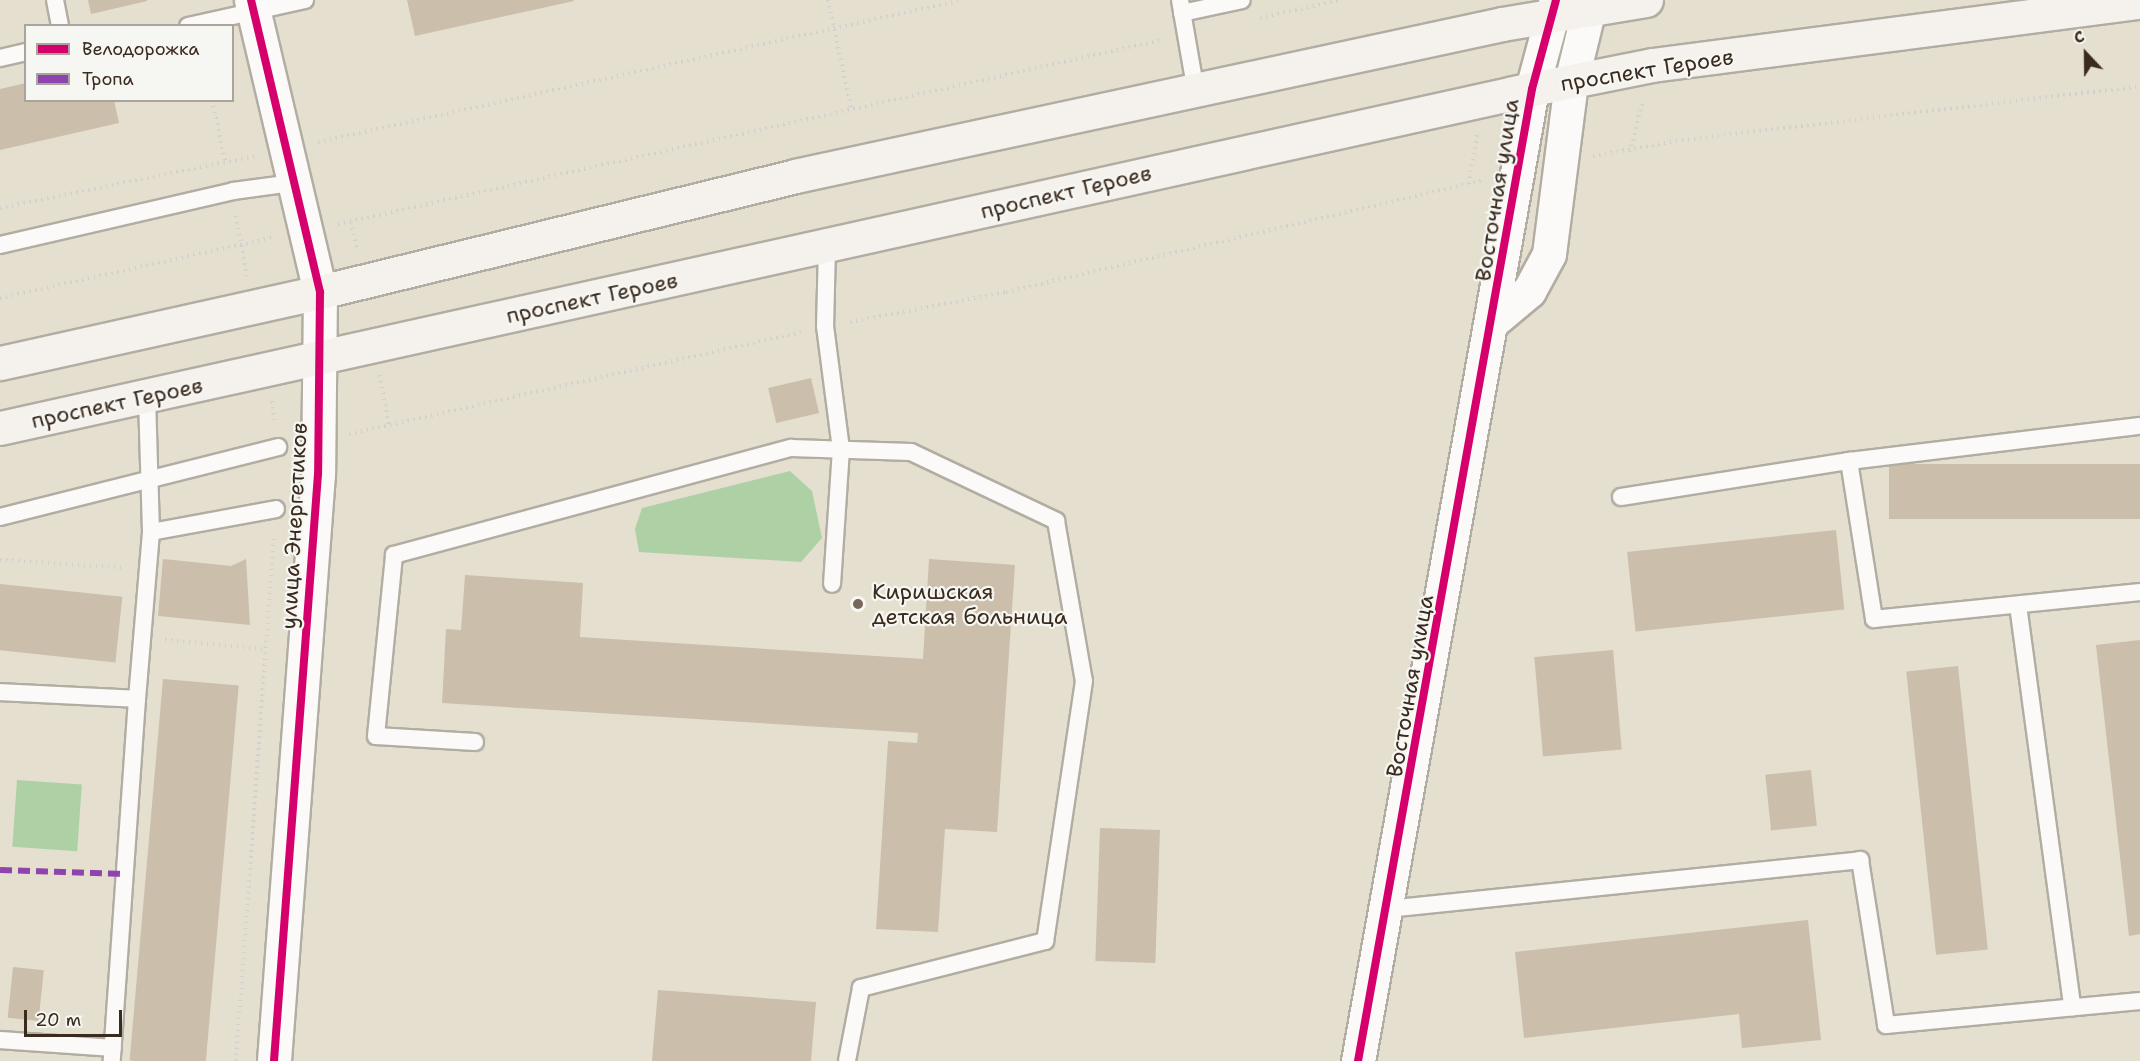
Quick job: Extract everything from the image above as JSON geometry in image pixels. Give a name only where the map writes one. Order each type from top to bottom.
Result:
[{"type":"main road","points":[[0,363],[320,292],[795,176],[1196,92],[1554,8],[1646,0]]},
{"type":"main road","name":"проспект Героев","points":[[0,428],[321,359],[1532,89],[1652,65],[2140,2]]},
{"type":"street","name":"Восточная улица","points":[[1494,321],[1529,291],[1549,254],[1571,82],[1591,4]]},
{"type":"street","name":"улица Энергетиков","points":[[252,8],[320,292],[318,474],[274,1061]]},
{"type":"street","name":"Восточная улица","points":[[1358,1061],[1388,909],[1494,321],[1532,89],[1554,8]]},
{"type":"lane","points":[[55,0],[60,24]]},
{"type":"lane","points":[[195,24],[252,8],[305,0]]},
{"type":"lane","points":[[1196,92],[1181,6],[1242,0]]},
{"type":"lane","points":[[0,58],[24,52]]},
{"type":"lane","points":[[0,245],[232,191],[293,183]]},
{"type":"lane","points":[[827,246],[825,326],[841,449],[832,584]]},
{"type":"lane","points":[[0,1040],[113,1055],[137,699],[151,532],[147,395]]},
{"type":"lane","points":[[1621,496],[1849,461],[2140,426]]},
{"type":"lane","points":[[0,517],[278,447]]},
{"type":"lane","points":[[475,742],[376,736],[394,555],[791,448],[911,452],[1056,521],[1084,681],[1045,941],[861,988],[847,1061]]},
{"type":"lane","points":[[1849,461],[1874,619],[2140,592]]},
{"type":"lane","points":[[151,532],[276,509]]},
{"type":"lane","points":[[2018,605],[2072,1007]]},
{"type":"lane","points":[[0,692],[137,699]]},
{"type":"lane","points":[[1388,909],[1860,860],[1886,1025],[2140,1001]]},
{"type":"path","points":[[828,0],[851,108]]},
{"type":"path","points":[[0,208],[285,150],[962,0]]},
{"type":"path","points":[[1252,20],[1340,0]]},
{"type":"path","points":[[0,298],[1187,34]]},
{"type":"path","points":[[1581,158],[1682,140],[2140,86]]},
{"type":"path","points":[[318,474],[336,472],[346,434],[825,326],[1006,292],[1469,184]]},
{"type":"path","points":[[236,1061],[276,509]]},
{"type":"path","points":[[0,560],[148,569]]},
{"type":"path","points":[[142,639],[266,649]]},
{"type":"green space","points":[[790,471],[812,491],[822,538],[801,562],[639,552],[635,529],[642,508]]},
{"type":"green space","points":[[17,780],[82,785],[77,851],[12,847]]},
{"type":"building","points":[[88,0],[147,0],[147,1],[91,14]]},
{"type":"building","points":[[407,0],[574,0],[574,1],[415,36]]},
{"type":"building","points":[[24,83],[24,102],[114,102],[119,123],[0,150],[0,89]]},
{"type":"building","points":[[811,378],[819,413],[776,423],[768,388]]},
{"type":"building","points":[[1889,464],[2140,464],[2140,519],[1889,519]]},
{"type":"building","points":[[1836,530],[1844,610],[1636,632],[1627,552]]},
{"type":"building","points":[[163,559],[231,566],[246,559],[250,625],[158,616]]},
{"type":"building","points":[[929,559],[1015,565],[997,832],[945,829],[938,932],[876,929],[888,741],[917,743],[918,733],[442,703],[446,629],[461,630],[465,575],[583,583],[580,637],[923,659]]},
{"type":"building","points":[[0,584],[122,597],[115,662],[0,650]]},
{"type":"building","points":[[2140,640],[2140,934],[2129,936],[2096,645]]},
{"type":"building","points":[[1613,650],[1622,750],[1543,757],[1534,657]]},
{"type":"building","points":[[1958,666],[1988,949],[1936,955],[1906,671]]},
{"type":"building","points":[[163,679],[239,686],[206,1061],[130,1061]]},
{"type":"building","points":[[1811,770],[1817,826],[1771,831],[1765,775]]},
{"type":"building","points":[[1100,828],[1160,830],[1155,963],[1095,961]]},
{"type":"building","points":[[1808,920],[1821,1040],[1742,1048],[1739,1014],[1524,1038],[1515,952]]},
{"type":"building","points":[[13,967],[44,970],[38,1021],[8,1018]]},
{"type":"building","points":[[658,990],[816,1002],[811,1061],[652,1061]]},
{"type":"marked path","points":[[0,870],[125,874]]},
{"type":"cycle path","points":[[251,0],[320,292],[318,474],[274,1061]]},
{"type":"cycle path","points":[[1358,1061],[1532,89],[1556,0]]},
{"type":"place","name":"Киришская детская больница","points":[[858,604]]}]
